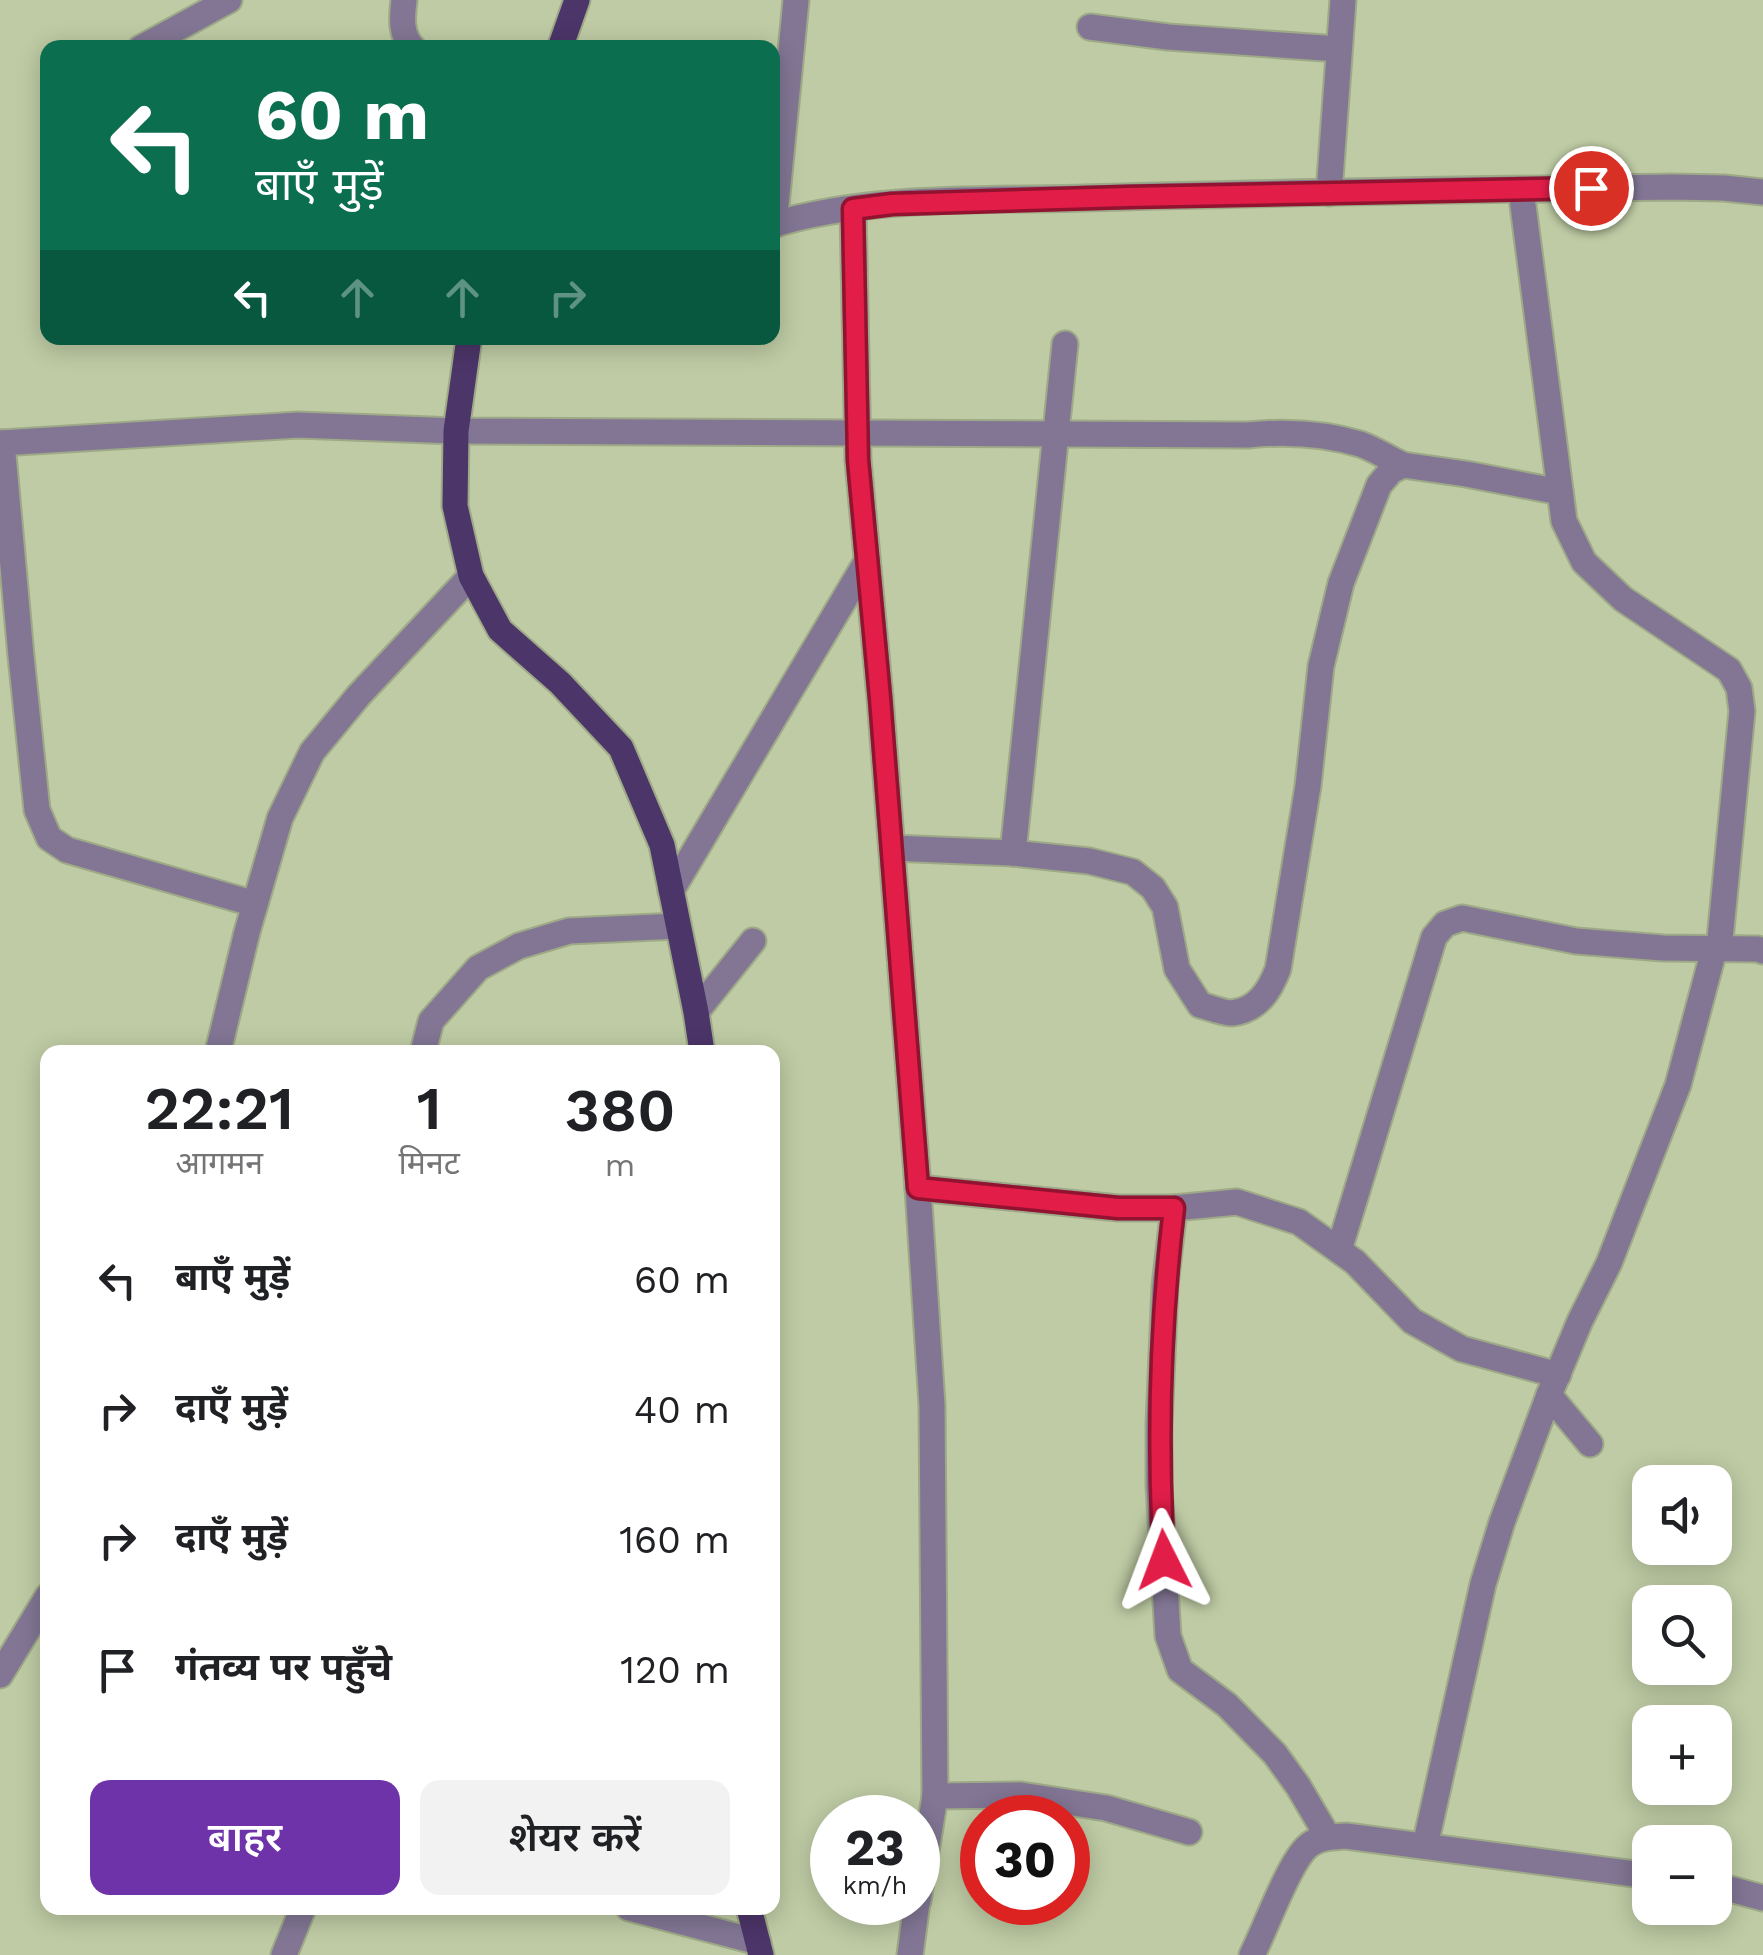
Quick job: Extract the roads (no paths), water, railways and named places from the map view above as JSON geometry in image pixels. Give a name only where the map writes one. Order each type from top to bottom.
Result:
[{"type":"main road","points":[[563,40],[577,0]]},
{"type":"main road","points":[[468,345],[456,432],[455,506],[471,576],[500,630],[560,683],[621,748],[662,845],[701,1045]]},
{"type":"main road","points":[[751,1915],[759,1948]]},
{"type":"street","points":[[156,40],[229,0]]},
{"type":"street","points":[[404,0],[402,24],[406,40]]},
{"type":"street","points":[[780,157],[796,0]]},
{"type":"street","points":[[1329,194],[1343,0]]},
{"type":"street","points":[[1090,27],[1168,37],[1340,49]]},
{"type":"street","points":[[780,223],[807,215],[912,204],[1670,187],[1763,192]]},
{"type":"street","points":[[1424,1846],[1483,1584],[1502,1522],[1554,1385],[1609,1263],[1678,1086],[1716,950],[1742,711],[1751,691],[1729,670],[1623,599],[1584,562],[1564,521],[1521,190]]},
{"type":"street","points":[[853,209],[856,434],[892,848],[932,1405],[934,1795]]},
{"type":"street","points":[[1013,853],[1065,344]]},
{"type":"street","points":[[255,904],[67,850],[49,838],[37,810],[1,443],[298,425],[456,432],[1279,432],[1363,445],[1403,465],[1560,492]]},
{"type":"street","points":[[892,848],[1013,853],[1089,861],[1133,872],[1152,888],[1165,907],[1177,969],[1200,1004],[1230,1013],[1253,1006],[1270,990],[1282,951],[1308,786],[1321,666],[1341,583],[1380,484],[1391,470],[1403,465]]},
{"type":"street","points":[[671,892],[867,561]]},
{"type":"street","points":[[220,1045],[280,818],[312,752],[471,576]]},
{"type":"street","points":[[1339,1250],[1434,937],[1444,924],[1462,918],[1576,941],[1763,951]]},
{"type":"street","points":[[425,1045],[432,1021],[478,968],[519,946],[568,931],[678,926]]},
{"type":"street","points":[[696,1012],[752,941]]},
{"type":"street","points":[[918,1188],[1118,1208],[1237,1202],[1299,1222],[1355,1262],[1412,1321],[1462,1349],[1554,1385],[1590,1444]]},
{"type":"street","points":[[1174,1208],[1165,1286],[1159,1424],[1168,1636],[1180,1670],[1227,1705],[1275,1754],[1328,1837]]},
{"type":"street","points":[[0,1675],[10,1640],[40,1605]]},
{"type":"street","points":[[940,1796],[1021,1795],[1106,1808],[1189,1832]]},
{"type":"street","points":[[1252,1955],[1297,1860],[1310,1844],[1328,1837],[1346,1836],[1632,1874]]},
{"type":"street","points":[[1732,1890],[1763,1898]]},
{"type":"street","points":[[284,1955],[300,1915]]},
{"type":"street","points":[[653,1915],[759,1948]]},
{"type":"street","points":[[910,1955],[914,1925]]}]
